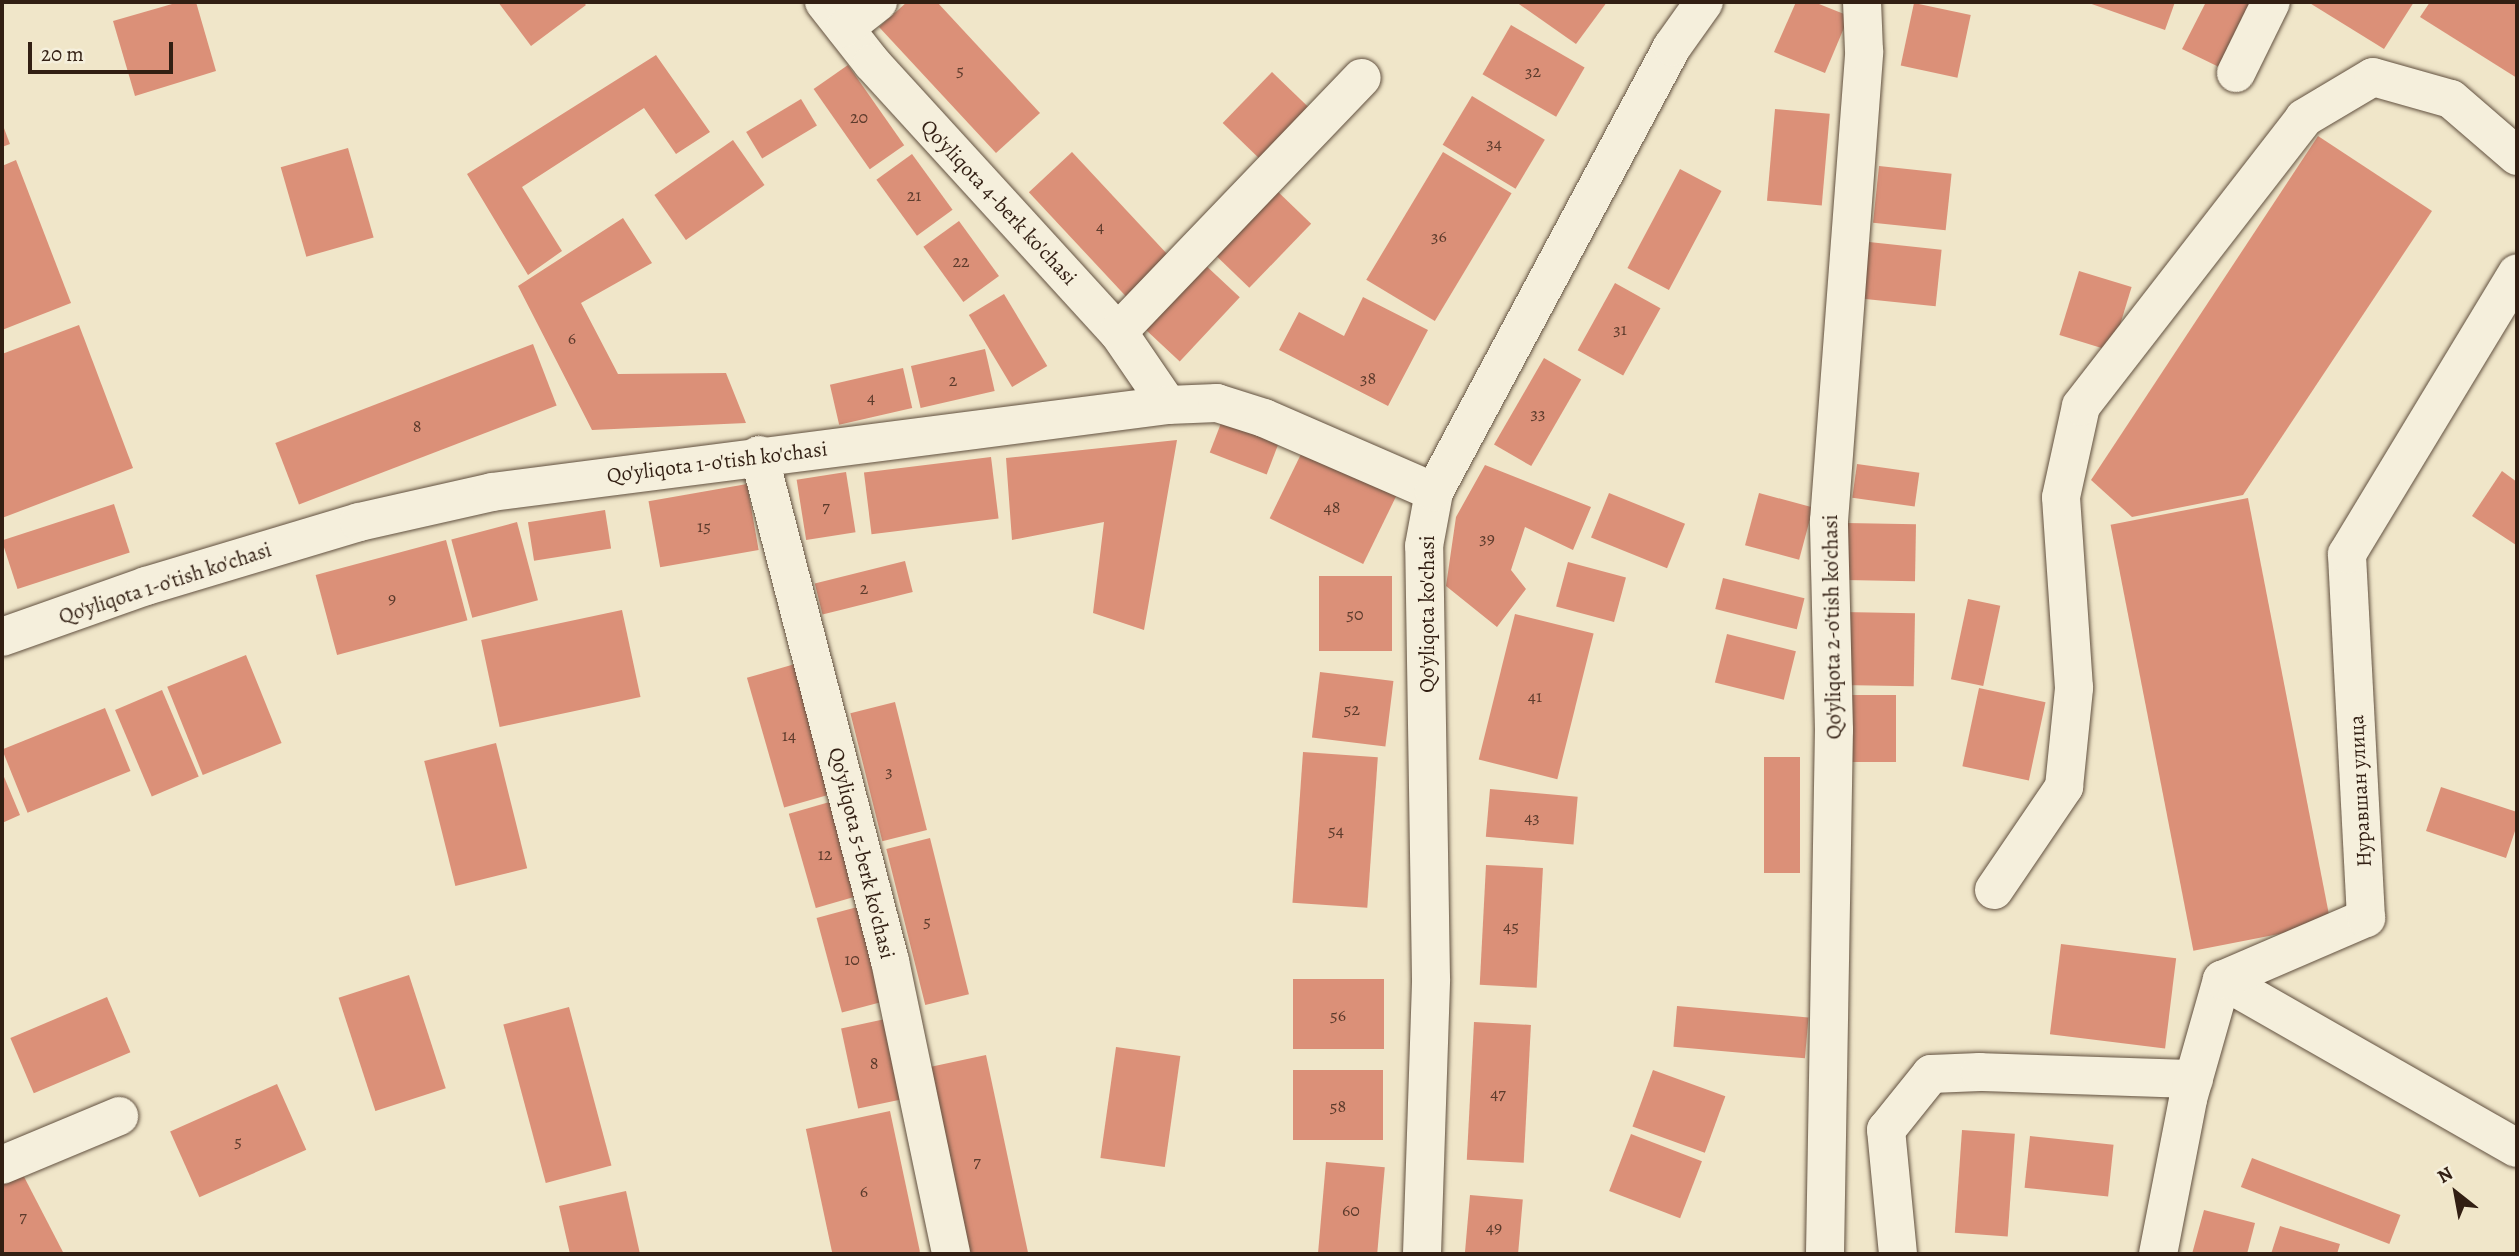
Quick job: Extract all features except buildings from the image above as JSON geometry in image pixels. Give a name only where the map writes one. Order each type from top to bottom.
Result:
[{"type":"street","points":[[835,15],[878,2]]},
{"type":"street","name":"Qo'yliqota ko'chasi","points":[[1422,1254],[1431,979],[1424,546],[1434,492],[1672,47],[1704,2]]},
{"type":"street","name":"Qo'yliqota 2-o'tish ko'chasi","points":[[1825,1254],[1834,730],[1829,520],[1864,51],[1862,2]]},
{"type":"street","points":[[2236,73],[2271,2]]},
{"type":"street","name":"Qo'yliqota 4-berk ko'chasi","points":[[835,15],[872,63],[1118,332],[1168,405]]},
{"type":"street","points":[[1994,890],[2064,787],[2074,688],[2061,497],[2081,406],[2304,118],[2373,77],[2451,99],[2517,156]]},
{"type":"street","points":[[1118,332],[1362,78]]},
{"type":"street","name":"Нуравшан улица","points":[[2222,980],[2366,918],[2347,554],[2517,273]]},
{"type":"street","name":"Qo'yliqota 1-o'tish ko'chasi","points":[[2,638],[146,586],[359,522],[492,492],[1168,405],[1217,402],[1264,418],[1434,492]]},
{"type":"street","name":"Qo'yliqota 5-berk ko'chasi","points":[[759,456],[890,961],[951,1254]]},
{"type":"street","points":[[2158,1254],[2194,1079],[2222,980],[2517,1148]]},
{"type":"street","points":[[1898,1254],[1886,1130],[1931,1074],[1980,1072],[2194,1079]]},
{"type":"street","points":[[2,1165],[119,1116]]}]
